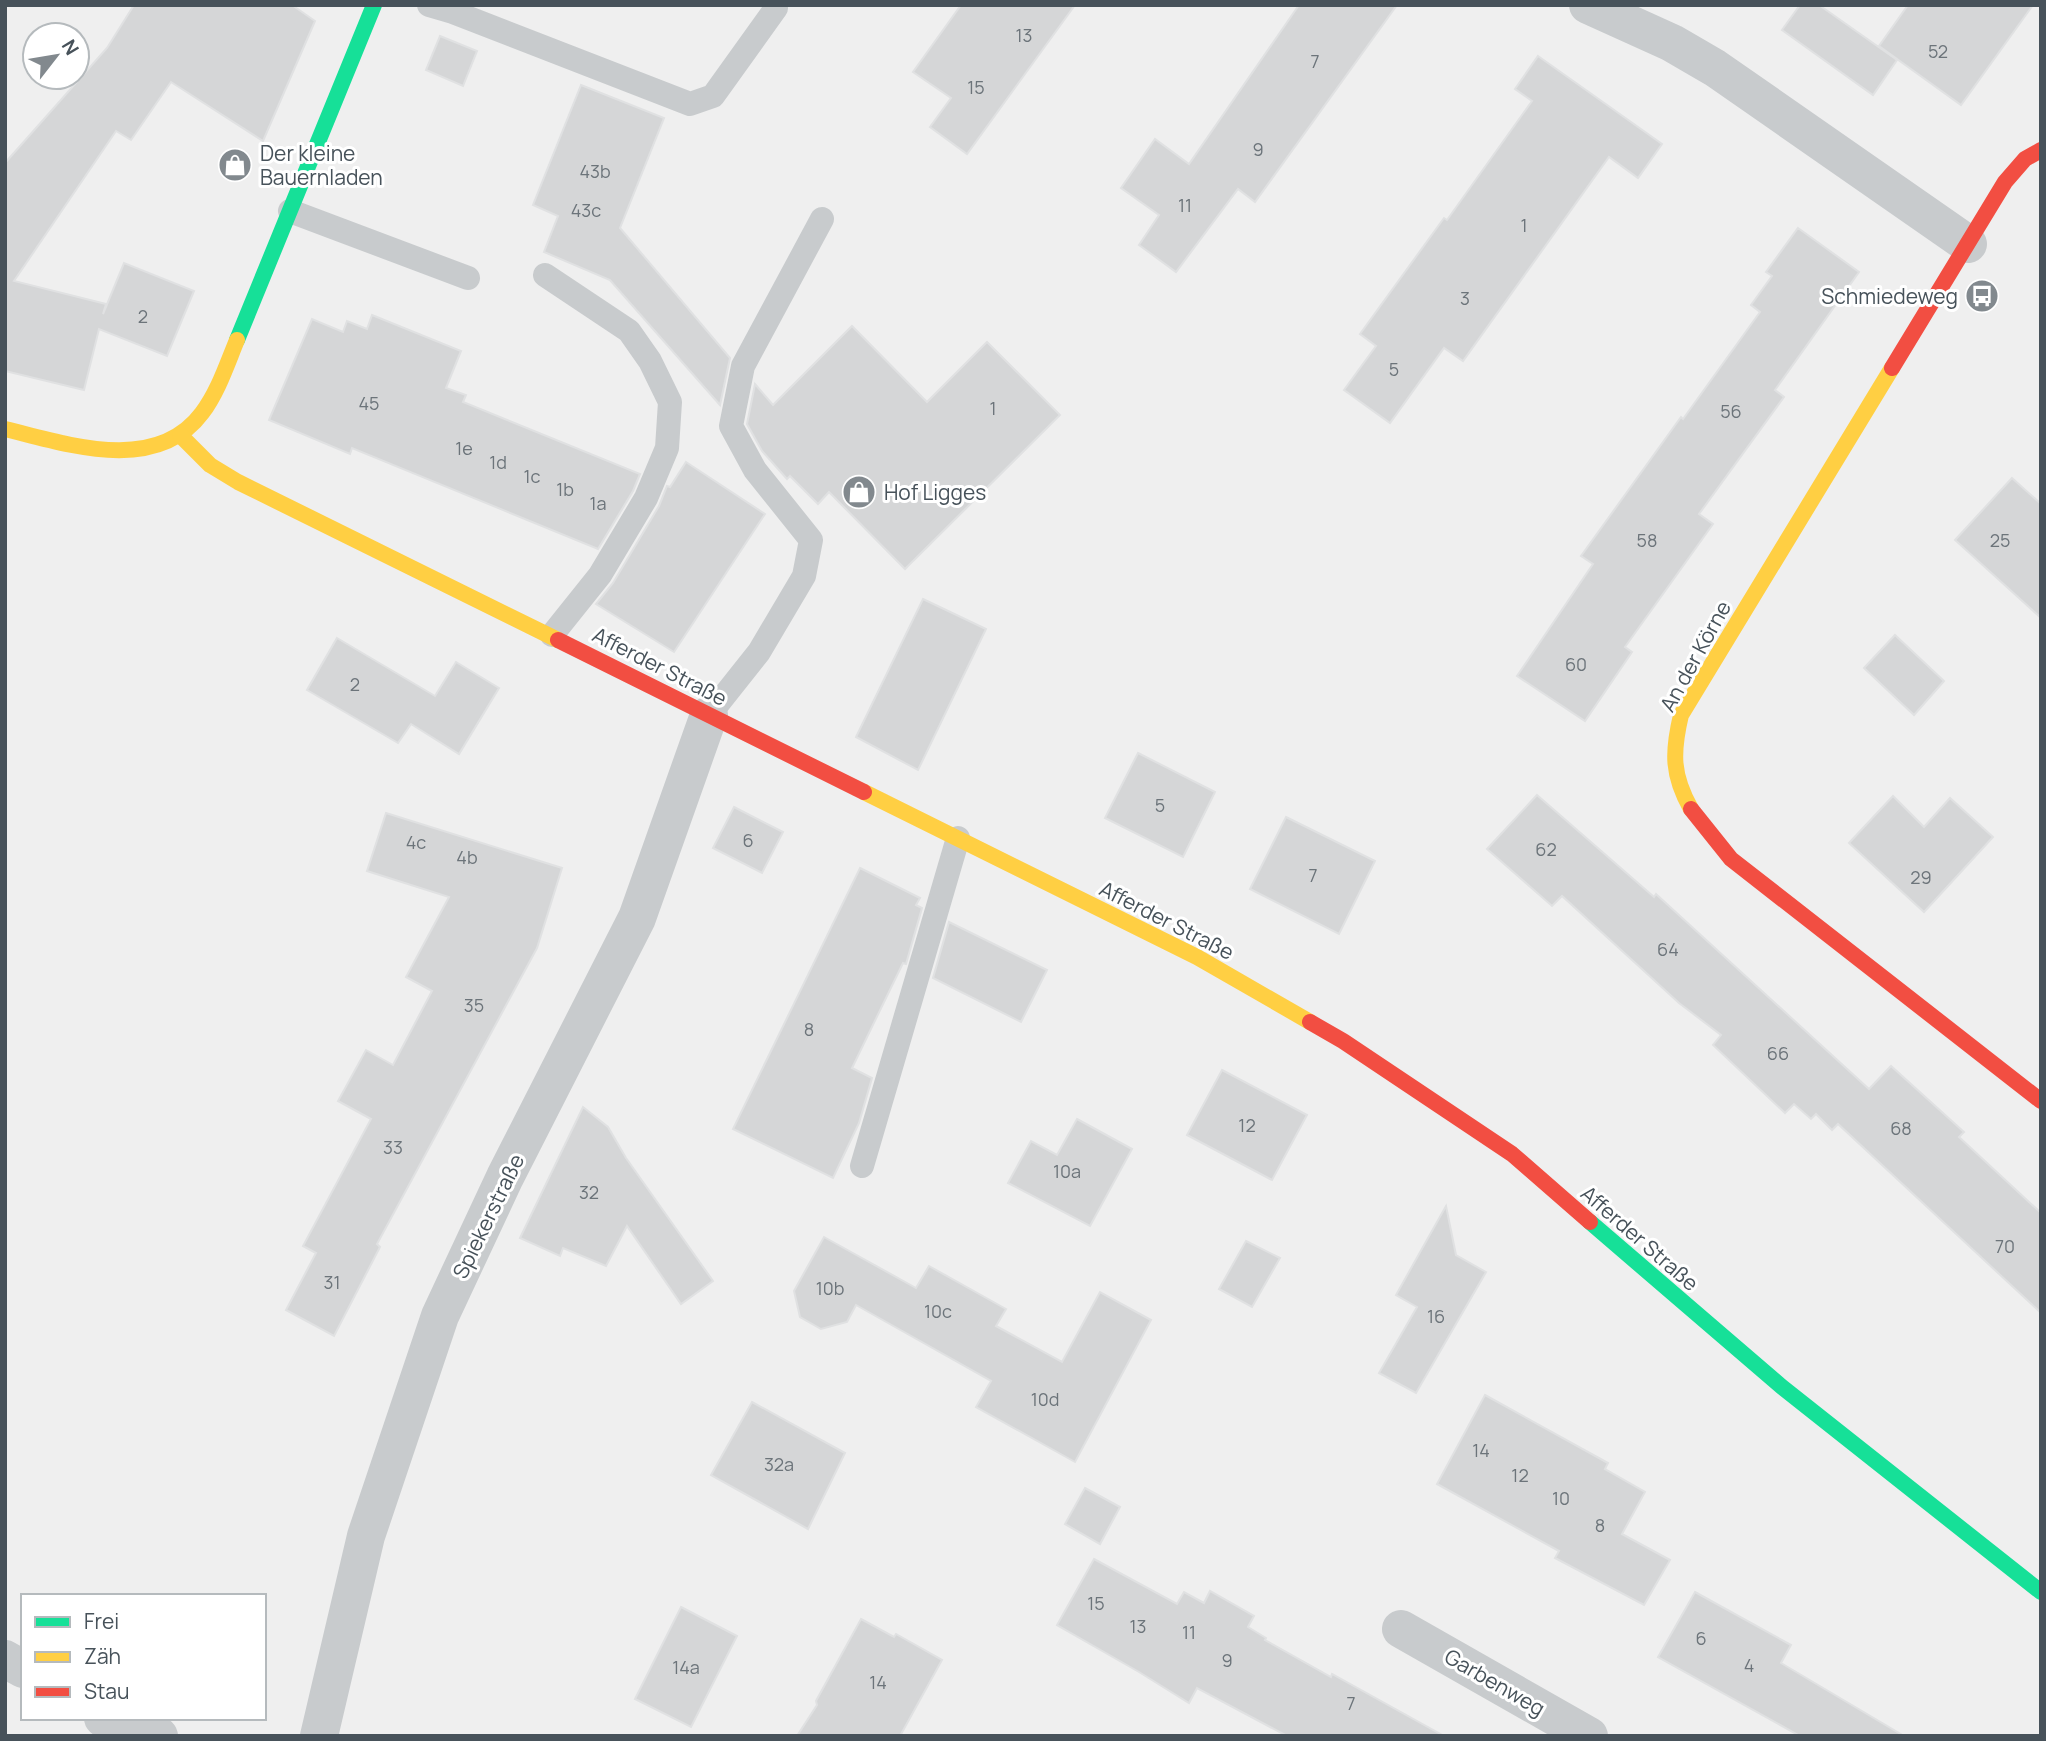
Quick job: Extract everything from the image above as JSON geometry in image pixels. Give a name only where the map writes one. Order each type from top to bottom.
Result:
[{"type":"street","points":[[5,429],[78,447],[140,451],[163,445],[196,421],[211,400],[374,5]]},
{"type":"street","points":[[1588,5],[1672,43],[1721,72],[1968,244]]},
{"type":"street","name":"An der Körne","points":[[2041,150],[2025,159],[2005,182],[1681,715],[1674,746],[1677,784],[1699,824],[1731,859],[2041,1101]]},
{"type":"street","name":"Afferder Straße","points":[[180,435],[209,465],[238,482],[552,635],[1222,971],[1343,1041],[1512,1154],[1782,1387],[2041,1592]]},
{"type":"street","name":"Spiekerstraße","points":[[319,1736],[366,1536],[440,1316],[505,1177],[637,918],[709,715]]},
{"type":"street","name":"Garbenweg","points":[[1401,1629],[1589,1736]]},
{"type":"street","points":[[5,1659],[21,1668]]},
{"type":"street","points":[[106,1720],[120,1729],[159,1736]]},
{"type":"lane","points":[[429,5],[690,104],[713,96],[776,8]]},
{"type":"lane","points":[[290,211],[468,278]]},
{"type":"lane","points":[[709,715],[758,652],[804,576],[811,540],[755,470],[731,426],[744,366],[822,219]]},
{"type":"lane","points":[[545,275],[629,331],[650,361],[670,402],[667,449],[646,498],[600,575],[552,635]]},
{"type":"lane","points":[[862,1166],[958,838]]},
{"type":"building","points":[[134,5],[292,5],[315,21],[263,141],[171,82],[131,140],[116,131],[14,281],[106,304],[103,314],[124,263],[194,291],[167,356],[99,329],[84,390],[5,371],[5,163],[69,91],[91,91],[91,66],[107,48]]},
{"type":"building","points":[[961,5],[1075,5],[967,154],[930,127],[951,98],[913,72]]},
{"type":"building","points":[[1299,5],[1397,5],[1255,202],[1238,189],[1176,272],[1139,245],[1159,215],[1121,188],[1155,139],[1189,164]]},
{"type":"building","points":[[1800,5],[1819,5],[1897,60],[1873,95],[1782,30]]},
{"type":"building","points":[[1908,5],[2033,5],[1961,105],[1879,46]]},
{"type":"building","points":[[440,36],[477,51],[463,86],[426,70]]},
{"type":"building","points":[[1538,56],[1662,144],[1638,178],[1609,157],[1463,361],[1444,348],[1390,423],[1344,390],[1376,346],[1360,334],[1444,218],[1447,220],[1532,101],[1515,89]]},
{"type":"building","points":[[581,85],[664,118],[620,228],[730,358],[720,405],[610,280],[544,252],[558,216],[533,205]]},
{"type":"building","points":[[1798,228],[1859,272],[1775,390],[1784,397],[1699,514],[1713,524],[1625,647],[1632,652],[1585,721],[1517,676],[1593,564],[1581,556],[1760,312],[1751,305],[1772,276],[1766,272]]},
{"type":"building","points":[[372,315],[461,351],[446,388],[466,395],[463,402],[640,474],[633,491],[598,549],[352,448],[350,454],[269,420],[312,319],[343,332],[347,321],[367,329]]},
{"type":"building","points":[[852,326],[927,402],[987,342],[1060,415],[905,569],[829,492],[818,504],[790,476],[787,479],[762,451],[747,424],[755,384],[773,405]]},
{"type":"building","points":[[686,462],[765,514],[674,652],[596,604],[613,583],[659,506],[667,486],[670,487]]},
{"type":"building","points":[[2012,478],[2041,504],[2041,618],[1955,540]]},
{"type":"building","points":[[923,599],[986,629],[918,770],[856,737]]},
{"type":"building","points":[[1895,635],[1944,681],[1914,715],[1864,668]]},
{"type":"building","points":[[337,638],[435,696],[456,662],[499,688],[459,754],[411,724],[398,743],[307,690]]},
{"type":"building","points":[[1138,753],[1215,792],[1183,857],[1105,818]]},
{"type":"building","points":[[1537,795],[1654,897],[1656,894],[1869,1089],[1891,1066],[1964,1132],[1959,1137],[2041,1213],[2041,1313],[1838,1124],[1832,1130],[1816,1114],[1811,1119],[1794,1104],[1785,1113],[1713,1045],[1721,1035],[1679,1003],[1562,896],[1552,906],[1487,849]]},
{"type":"building","points":[[1893,796],[1924,827],[1950,798],[1993,837],[1924,912],[1849,843]]},
{"type":"building","points":[[734,807],[783,832],[762,873],[713,848]]},
{"type":"building","points":[[386,813],[562,868],[537,948],[377,1244],[380,1247],[334,1336],[286,1310],[316,1253],[303,1246],[371,1119],[338,1101],[366,1050],[393,1065],[432,991],[406,977],[449,897],[367,871]]},
{"type":"building","points":[[1286,817],[1375,861],[1339,934],[1250,889]]},
{"type":"building","points":[[860,868],[920,898],[916,905],[922,908],[906,964],[903,963],[852,1068],[872,1078],[859,1123],[833,1178],[733,1129]]},
{"type":"building","points":[[949,922],[1047,970],[1021,1022],[933,978]]},
{"type":"building","points":[[1222,1070],[1307,1115],[1272,1180],[1187,1135]]},
{"type":"building","points":[[583,1107],[608,1127],[626,1158],[713,1281],[681,1304],[627,1226],[606,1266],[563,1248],[560,1256],[520,1238]]},
{"type":"building","points":[[1077,1119],[1132,1149],[1090,1226],[1008,1183],[1031,1141],[1057,1155]]},
{"type":"building","points":[[1446,1206],[1456,1255],[1486,1272],[1416,1393],[1379,1373],[1417,1307],[1396,1295]]},
{"type":"building","points":[[824,1237],[916,1288],[929,1266],[1006,1309],[996,1326],[1062,1362],[1100,1292],[1151,1320],[1075,1462],[976,1407],[991,1381],[856,1305],[847,1322],[821,1329],[800,1317],[794,1291]]},
{"type":"building","points":[[1246,1241],[1280,1258],[1252,1307],[1219,1289]]},
{"type":"building","points":[[1485,1395],[1608,1463],[1605,1469],[1645,1492],[1622,1534],[1670,1560],[1644,1605],[1555,1558],[1559,1551],[1437,1484]]},
{"type":"building","points":[[752,1402],[845,1453],[808,1529],[711,1475]]},
{"type":"building","points":[[1085,1488],[1120,1507],[1100,1544],[1065,1524]]},
{"type":"building","points":[[1094,1559],[1177,1604],[1184,1592],[1204,1603],[1210,1591],[1254,1616],[1248,1627],[1266,1638],[1265,1640],[1444,1736],[1287,1736],[1197,1688],[1189,1703],[1057,1625]]},
{"type":"building","points":[[1695,1592],[1791,1645],[1781,1663],[1904,1736],[1800,1736],[1658,1657]]},
{"type":"building","points":[[681,1607],[737,1636],[691,1727],[635,1699]]},
{"type":"building","points":[[861,1619],[894,1637],[896,1634],[942,1660],[900,1736],[797,1736],[817,1705],[816,1701]]},
{"type":"traffic: fast","points":[[237,340],[374,5]]},
{"type":"traffic: fast","points":[[1590,1222],[1782,1387],[2041,1592]]},
{"type":"traffic: slow","points":[[5,429],[55,442],[109,450],[136,449],[160,444],[183,432],[208,405],[237,340]]},
{"type":"traffic: slow","points":[[1691,809],[1677,774],[1675,752],[1681,715],[1892,368]]},
{"type":"traffic: slow","points":[[180,435],[210,465],[238,482],[558,640]]},
{"type":"traffic: slow","points":[[864,792],[1197,957],[1310,1022]]},
{"type":"traffic: jam","points":[[1892,368],[2005,182],[2025,159],[2041,150]]},
{"type":"traffic: jam","points":[[558,640],[864,792]]},
{"type":"traffic: jam","points":[[1691,809],[1731,859],[2041,1101]]},
{"type":"traffic: jam","points":[[1310,1022],[1343,1041],[1512,1154],[1590,1222]]},
{"type":"place","name":"Der kleine Bauernladen","points":[[235,165]]},
{"type":"place","name":"Schmiedeweg","points":[[1982,296]]},
{"type":"place","name":"Hof Ligges","points":[[859,492]]}]
